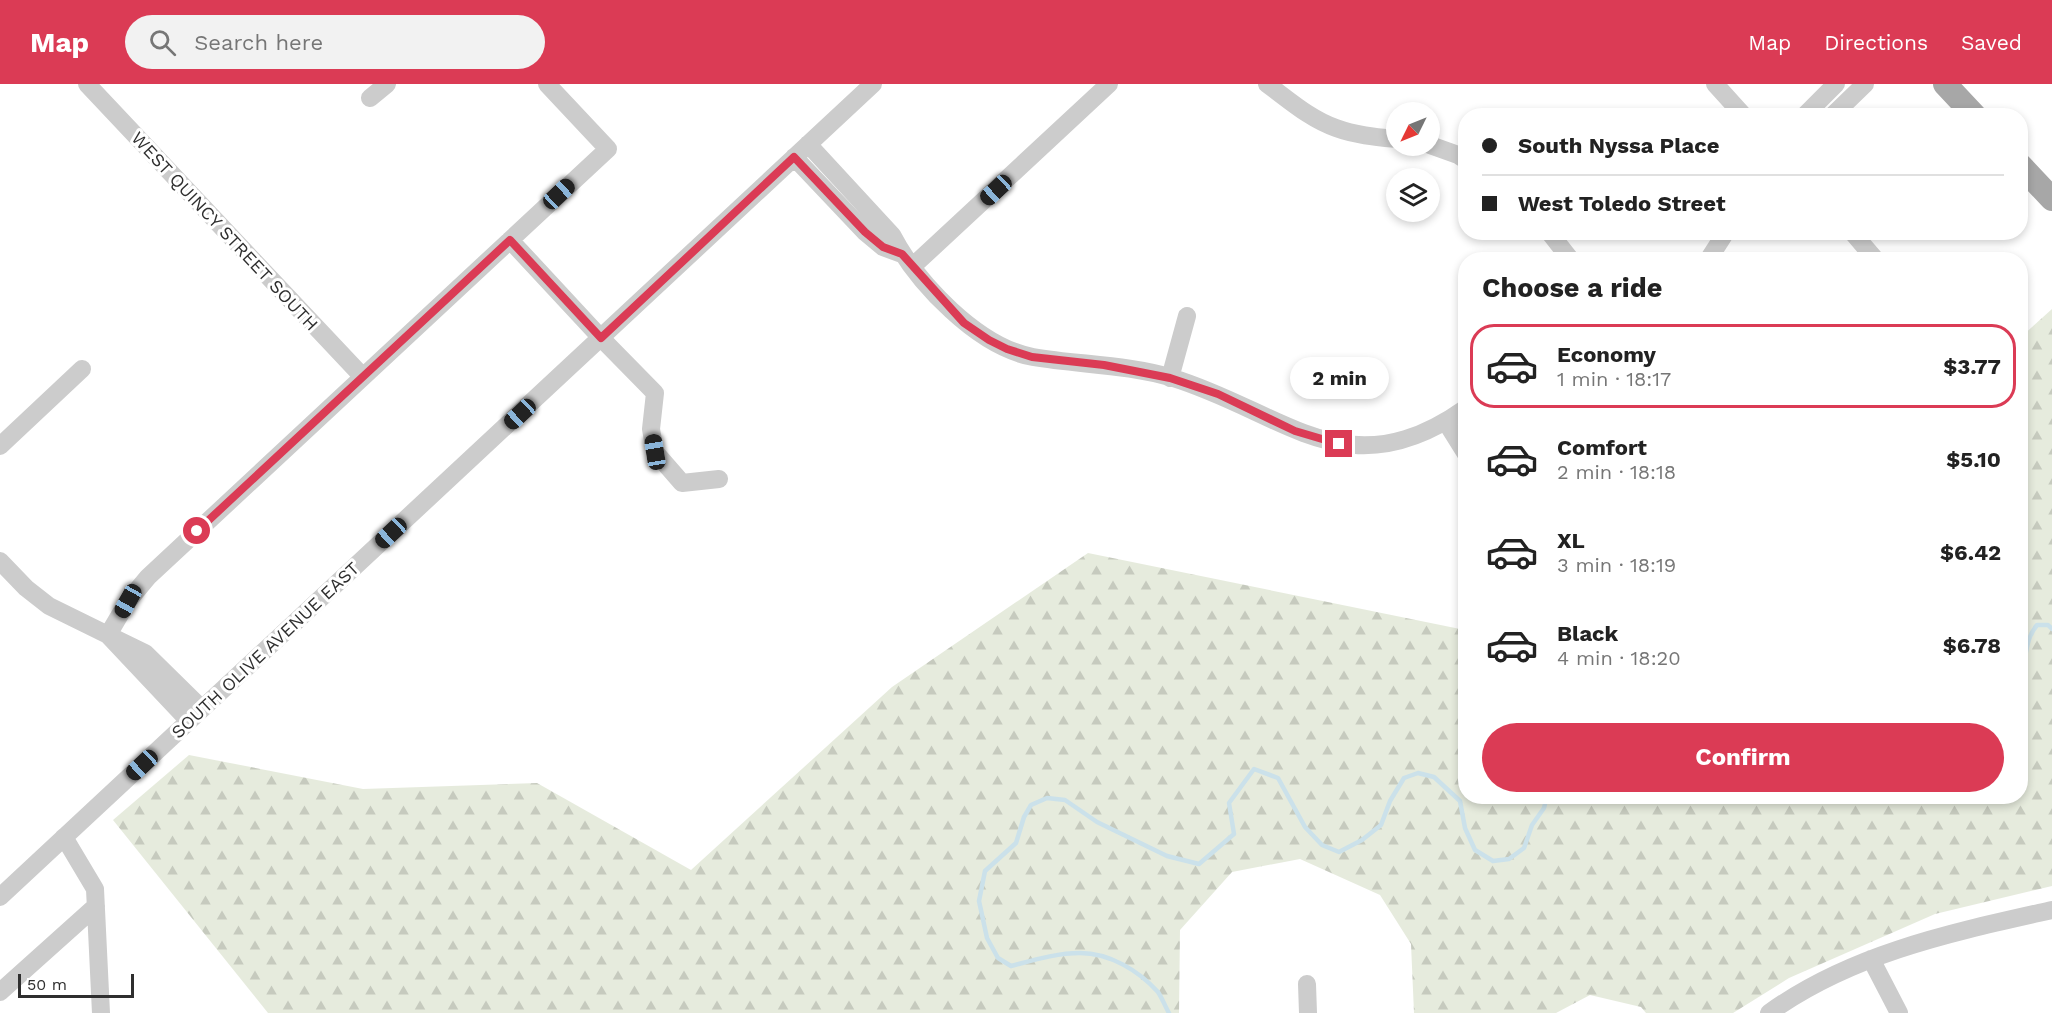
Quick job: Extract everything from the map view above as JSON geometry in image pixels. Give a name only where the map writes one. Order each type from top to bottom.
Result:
[{"type":"main road","points":[[1946,84],[1968,108]]},
{"type":"main road","points":[[2028,174],[2052,199]]},
{"type":"street","name":"WEST QUINCY STREET SOUTH","points":[[87,84],[363,377]]},
{"type":"street","points":[[370,98],[387,84]]},
{"type":"street","points":[[108,635],[128,601],[143,582],[608,149],[547,84]]},
{"type":"street","name":"SOUTH OLIVE AVENUE EAST","points":[[0,897],[873,84]]},
{"type":"street","points":[[907,260],[1109,84]]},
{"type":"street","points":[[1268,84],[1316,119],[1335,128],[1386,138]]},
{"type":"street","points":[[1715,84],[1737,108]]},
{"type":"street","points":[[1812,108],[1836,84]]},
{"type":"street","points":[[1840,108],[1865,84]]},
{"type":"street","points":[[808,144],[892,236],[907,260],[964,323],[1007,349],[1032,357],[1115,367],[1170,378],[1218,394],[1295,431],[1339,444],[1373,446],[1391,443],[1422,434],[1458,414]]},
{"type":"street","points":[[1440,149],[1458,155]]},
{"type":"street","points":[[794,157],[865,232],[883,247],[907,260]]},
{"type":"street","points":[[510,240],[601,338],[656,393],[651,429],[655,452],[682,483],[719,479]]},
{"type":"street","points":[[1555,240],[1565,252]]},
{"type":"street","points":[[1859,240],[1869,252]]},
{"type":"street","points":[[1170,378],[1187,316]]},
{"type":"street","points":[[0,446],[82,369]]},
{"type":"street","points":[[1446,422],[1458,441]]},
{"type":"street","points":[[0,561],[26,588],[49,606],[145,653],[195,715]]},
{"type":"street","points":[[64,837],[95,889],[101,1013]]},
{"type":"street","points":[[0,992],[96,906]]},
{"type":"street","points":[[1769,1013],[1823,981],[1871,959],[1927,939],[2052,910]]},
{"type":"street","points":[[1871,959],[1899,1013]]},
{"type":"street","points":[[1307,984],[1308,1013]]},
{"type":"green space","points":[[2052,309],[2052,886],[1935,914],[1789,978],[1733,1013],[1646,1013],[1641,1007],[1590,995],[1556,1013],[1414,1013],[1411,944],[1380,895],[1300,859],[1232,872],[1180,930],[1179,1013],[268,1013],[113,820],[189,755],[363,789],[537,783],[691,870],[892,687],[1088,553],[1458,629],[1458,804],[2028,804],[2028,331]]},
{"type":"waterway","points":[[2028,643],[2037,625],[2048,625],[2052,629]]},
{"type":"waterway","points":[[1169,1013],[1158,992],[1142,977],[1133,970],[1102,956],[1080,953],[1063,954],[1011,966],[998,958],[987,938],[979,901],[985,871],[1016,843],[1024,817],[1031,805],[1047,798],[1065,800],[1097,822],[1167,856],[1199,864],[1234,834],[1229,803],[1254,769],[1278,778],[1305,827],[1322,845],[1339,852],[1362,840],[1381,825],[1390,801],[1404,778],[1418,773],[1434,777],[1458,799]]},
{"type":"waterway","points":[[1461,804],[1465,828],[1475,850],[1493,861],[1509,859],[1524,848],[1532,825],[1545,804]]},
{"type":"route","points":[[197,531],[510,240],[601,338],[794,157],[865,232],[883,247],[902,254],[964,323],[989,340],[1032,357],[1104,365],[1170,378],[1218,394],[1295,431],[1339,444]]}]
